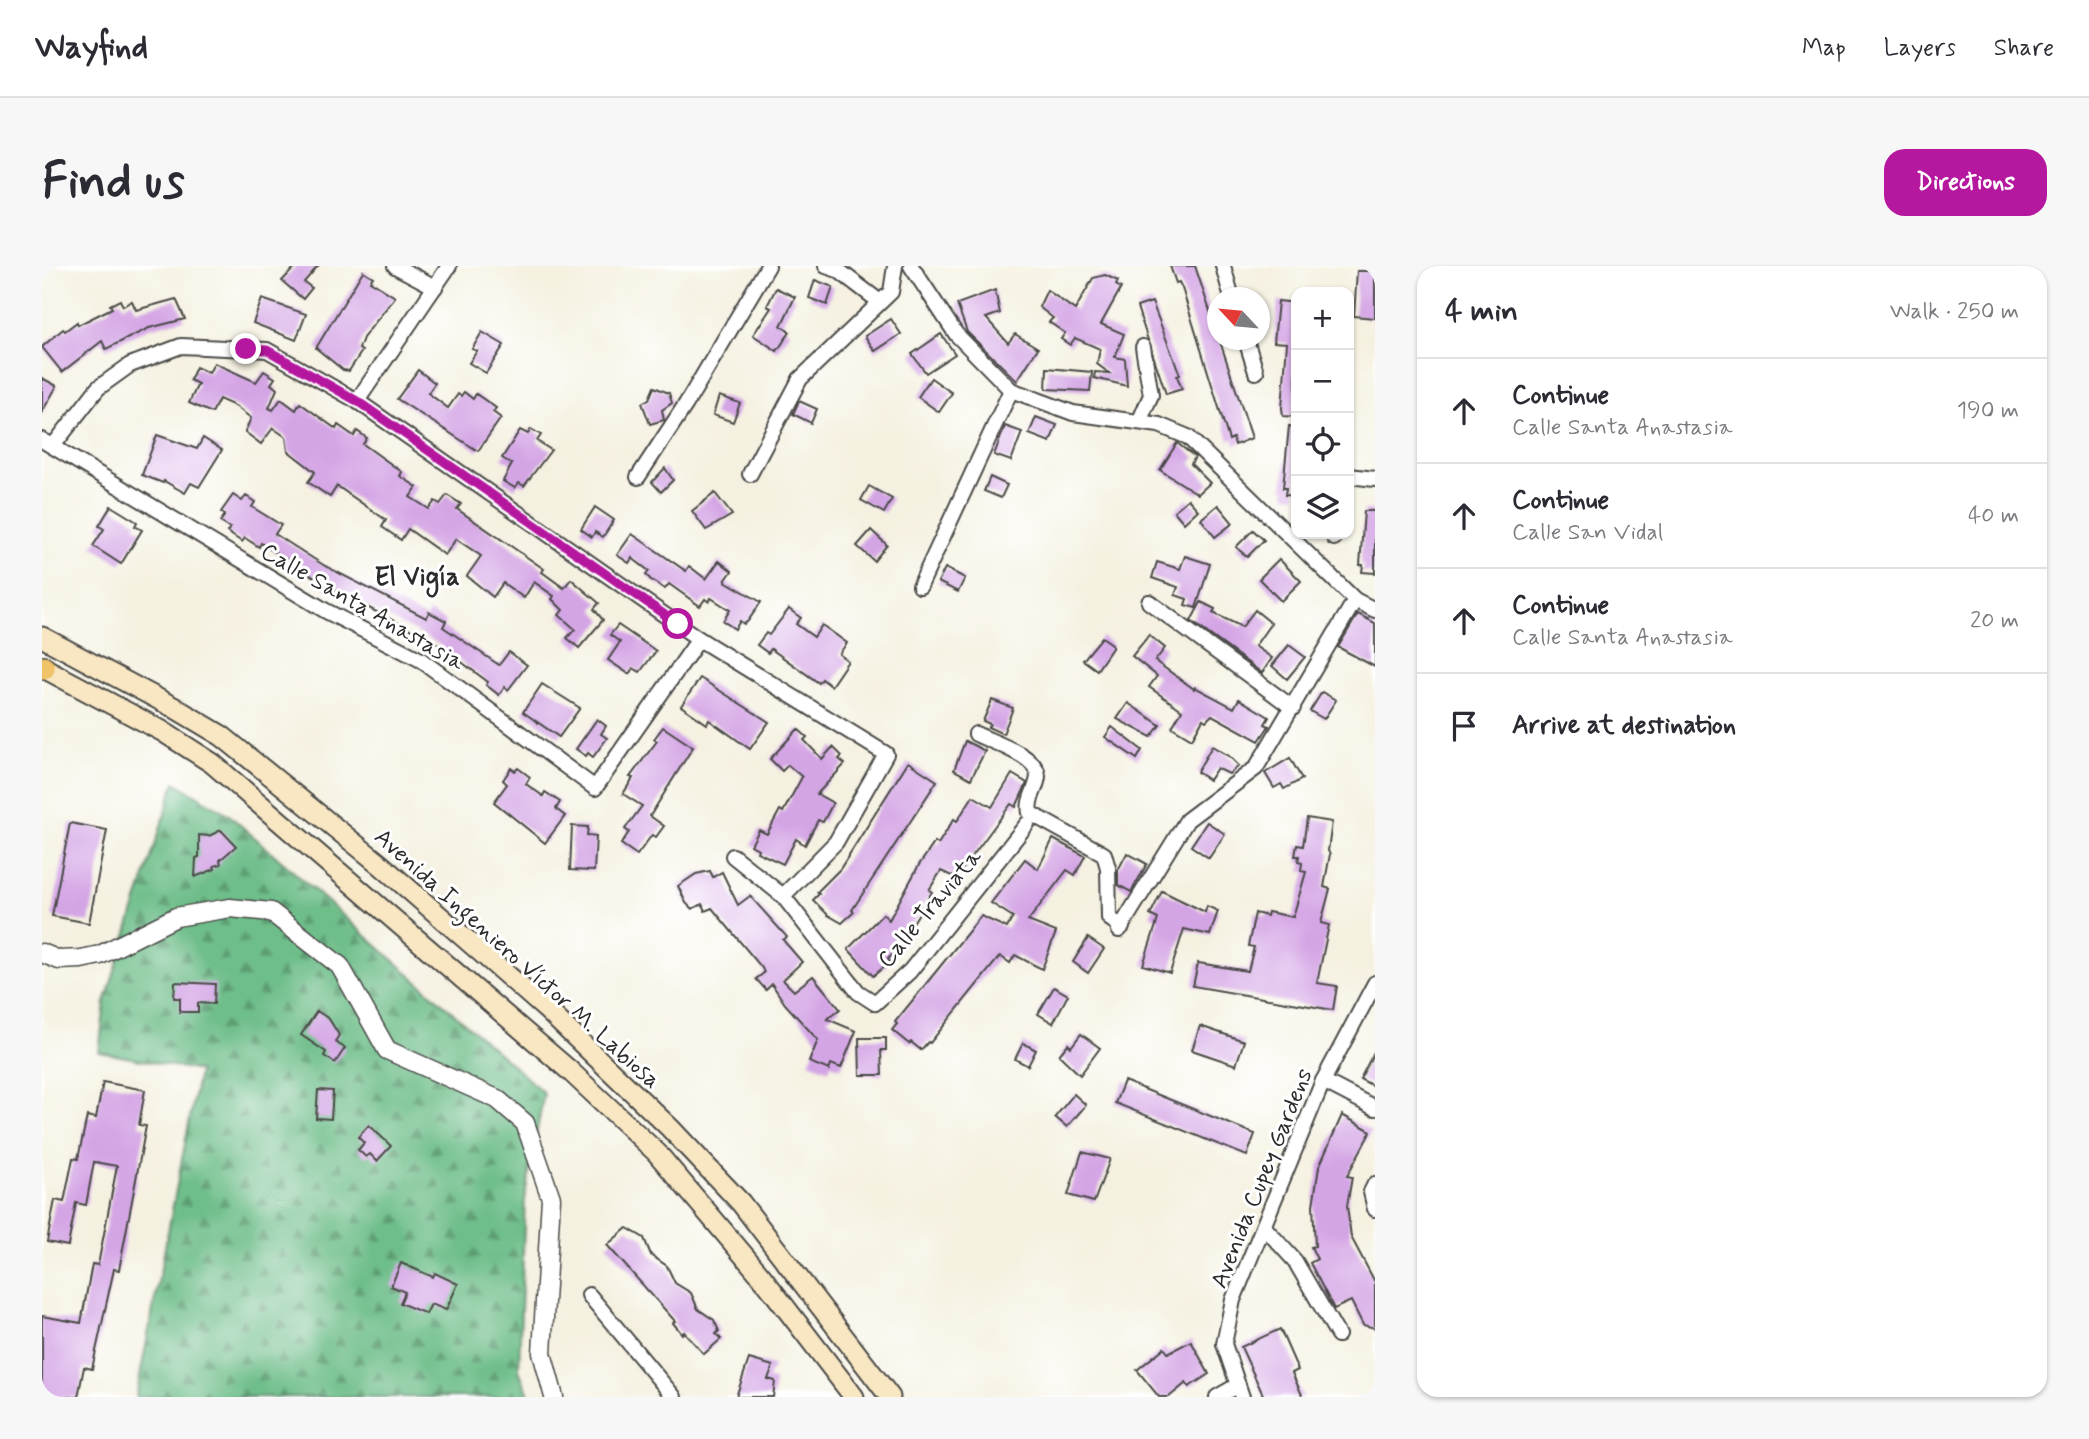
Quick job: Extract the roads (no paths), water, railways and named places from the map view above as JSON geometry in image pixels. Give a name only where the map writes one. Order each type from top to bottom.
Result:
[{"type":"main road","name":"Avenida Ingeniero Víctor M. Labiosa","points":[[42,637],[164,701],[222,736],[381,865],[546,1009],[670,1128],[741,1203],[890,1397]]},
{"type":"main road","name":"Avenida Ingeniero Víctor M. Labiosa","points":[[42,668],[162,731],[212,763],[570,1071],[657,1153],[762,1277],[854,1397]]},
{"type":"street","points":[[395,266],[435,287]]},
{"type":"street","points":[[449,266],[357,401],[699,639],[886,754],[836,842],[783,896],[733,856]]},
{"type":"street","points":[[638,477],[686,404],[768,266]]},
{"type":"street","points":[[826,266],[838,270],[880,302]]},
{"type":"street","points":[[750,474],[800,379],[891,292],[895,266]]},
{"type":"street","points":[[912,266],[956,334],[1011,390],[1073,413],[1159,425],[1188,437],[1354,600],[1375,610]]},
{"type":"street","points":[[1223,266],[1230,287]]},
{"type":"street","name":"Calle Santa Anastasia","points":[[357,401],[267,350],[181,346],[130,365],[98,388],[47,443],[326,611],[421,660],[595,788],[699,639]]},
{"type":"street","points":[[1139,422],[1151,395],[1143,347]]},
{"type":"street","points":[[1249,350],[1256,372]]},
{"type":"street","points":[[920,586],[1011,390]]},
{"type":"street","points":[[1354,477],[1375,479]]},
{"type":"street","points":[[976,734],[1027,758],[1036,768],[1038,778],[1028,803],[1030,813],[1104,854],[1108,867],[1109,918],[1121,929],[1187,820],[1256,768],[1354,600]]},
{"type":"street","points":[[1149,602],[1293,708]]},
{"type":"street","name":"Calle Traviata","points":[[783,896],[858,992],[875,1003],[910,971],[1027,824]]},
{"type":"street","points":[[42,953],[59,960],[81,960],[100,955],[176,917],[230,908],[271,912],[340,965],[387,1050],[497,1099],[525,1123],[551,1198],[542,1353],[554,1397]]},
{"type":"street","name":"Avenida Cupey Gardens","points":[[1240,1391],[1224,1344],[1233,1300],[1265,1228],[1323,1081],[1375,983]]},
{"type":"street","points":[[1323,1081],[1375,1108]]},
{"type":"street","points":[[1375,1184],[1371,1192],[1375,1209]]},
{"type":"street","points":[[1265,1228],[1295,1261],[1338,1335]]},
{"type":"street","points":[[589,1295],[674,1397]]},
{"type":"street","points":[[1217,1397],[1240,1391]]},
{"type":"district","name":"El Vigía","points":[[417,576]]}]
